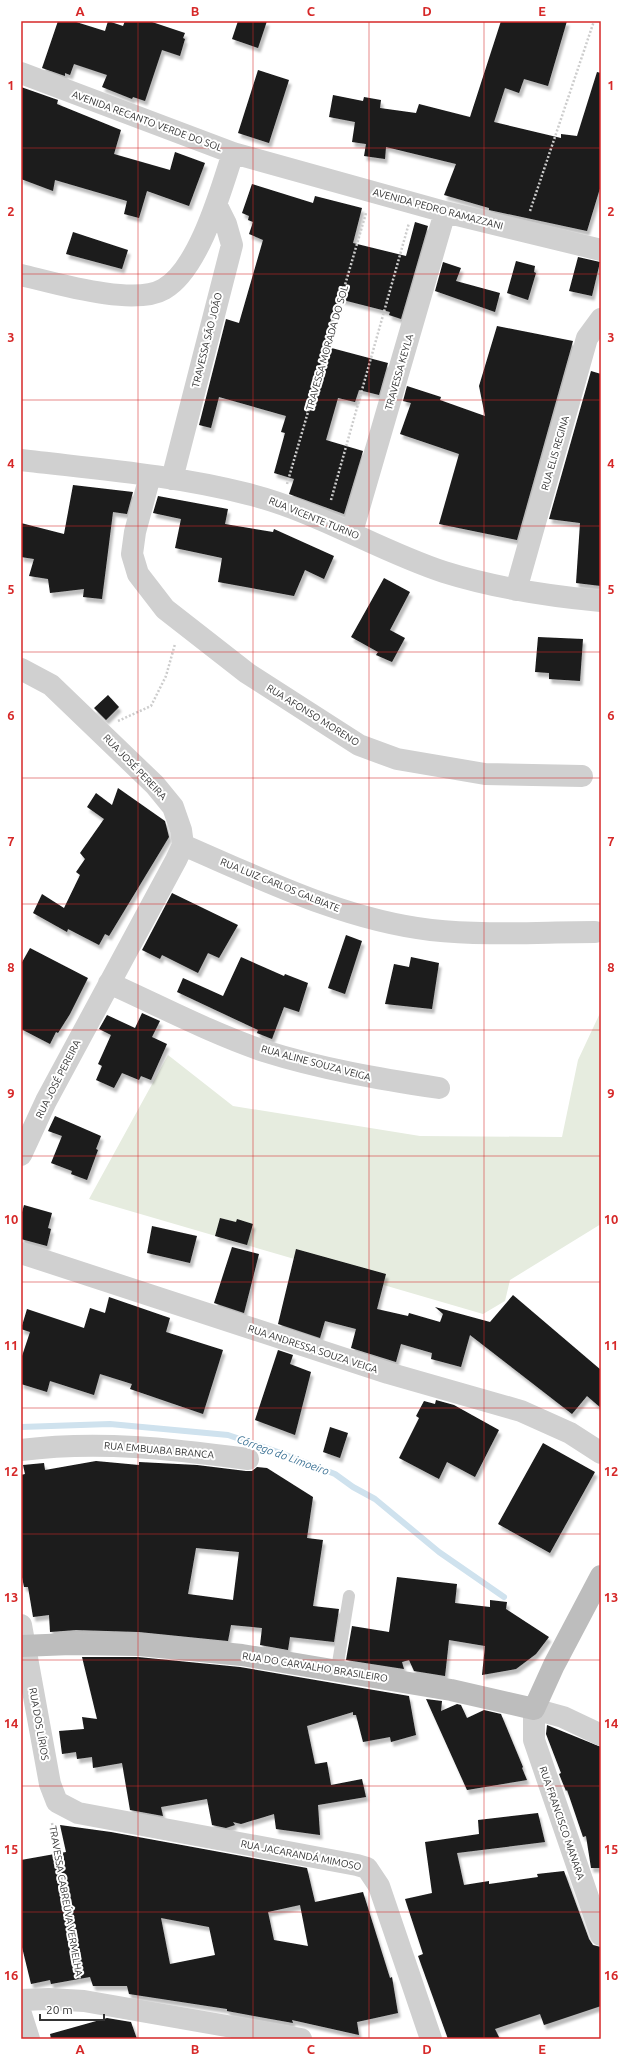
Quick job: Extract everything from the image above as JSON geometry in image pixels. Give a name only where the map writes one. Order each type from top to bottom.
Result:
[{"type":"street","name":"AVENIDA RECANTO VERDE DO SOL","points":[[21,73],[233,153],[275,164]]},
{"type":"street","points":[[21,275],[105,294],[141,296],[164,290],[183,272],[200,242],[216,204],[233,153]]},
{"type":"street","name":"AVENIDA PEDRO RAMAZZANI","points":[[275,164],[414,204],[601,250]]},
{"type":"street","name":"TRAVESSA SÃO JOÃO","points":[[172,479],[232,244],[226,224],[216,204]]},
{"type":"street","name":"TRAVESSA KEYLA","points":[[352,532],[446,212]]},
{"type":"street","name":"RUA ELIS REGINA","points":[[516,590],[587,338],[601,319]]},
{"type":"street","name":"RUA VICENTE TURNO","points":[[21,460],[172,479],[248,494],[281,504],[325,521],[444,572],[541,595],[601,601]]},
{"type":"street","points":[[150,476],[135,532],[132,554],[138,574],[165,609],[181,623]]},
{"type":"street","name":"RUA AFONSO MORENO","points":[[181,623],[247,673],[359,745],[397,759],[485,774],[582,776]]},
{"type":"street","points":[[21,669],[51,685],[94,726]]},
{"type":"street","name":"RUA JOSÉ PEREIRA","points":[[21,1155],[46,1101],[183,845],[181,830],[173,807],[154,785],[94,726]]},
{"type":"street","name":"RUA LUIZ CARLOS GALBIATE","points":[[183,845],[323,903],[381,921],[431,930],[482,933],[595,932]]},
{"type":"street","name":"RUA ALINE SOUZA VEIGA","points":[[109,983],[191,1021],[264,1051],[355,1075],[439,1088]]},
{"type":"street","name":"RUA ANDRESSA SOUZA VEIGA","points":[[21,1253],[388,1373],[521,1410],[570,1433],[601,1454]]},
{"type":"street","name":"RUA EMBUABA BRANCA","points":[[21,1450],[67,1445],[114,1444],[184,1450],[248,1459]]},
{"type":"street","points":[[534,1710],[554,1665],[601,1576]]},
{"type":"street","name":"RUA DO CARVALHO BRASILEIRO","points":[[22,1639],[71,1644],[139,1645],[242,1655],[337,1669],[451,1690],[534,1710],[563,1718],[601,1734]]},
{"type":"street","name":"RUA DOS LÍRIOS","points":[[22,1639],[50,1784],[57,1802]]},
{"type":"street","name":"RUA FRANCISCO MANARA","points":[[534,1710],[534,1740],[601,1935]]},
{"type":"street","name":"RUA JACARANDÁ MIMOSO","points":[[57,1802],[78,1813],[368,1868],[379,1886],[431,2039]]},
{"type":"street","points":[[21,2000],[49,1999],[84,2001],[240,2034],[301,2039]]},
{"type":"street","points":[[21,2014],[28,2039]]},
{"type":"lane","points":[[337,1669],[349,1596]]},
{"type":"path","points":[[523,232],[594,21]]},
{"type":"path","name":"TRAVESSA MORADA DO SOL","points":[[281,504],[372,192]]},
{"type":"path","points":[[325,521],[414,204]]},
{"type":"path","name":"RUA JOSÉ PEREIRA","points":[[94,726],[121,720],[152,706],[166,676],[181,623]]},
{"type":"path","name":"TRAVESSA CABREÚVA VERMELHA","points":[[57,1802],[52,1815],[51,1829],[84,2001]]},
{"type":"shaded area","points":[[601,1011],[601,1224],[510,1280],[505,1301],[483,1314],[89,1199],[168,1055],[233,1106],[420,1136],[562,1137],[578,1060]]},
{"type":"building","points":[[58,21],[73,21],[105,31],[108,21],[123,26],[125,21],[149,21],[185,33],[183,38],[185,39],[180,56],[162,50],[145,101],[133,97],[132,99],[102,87],[107,75],[74,64],[70,75],[65,73],[65,76],[42,68]]},
{"type":"building","points":[[238,21],[267,21],[258,48],[232,39]]},
{"type":"building","points":[[501,21],[567,21],[548,86],[524,79],[519,93],[505,88],[494,122],[561,138],[561,134],[577,136],[597,72],[601,73],[601,185],[587,231],[489,210],[489,208],[444,195],[456,164],[386,147],[385,159],[364,156],[366,144],[352,142],[355,122],[329,117],[333,95],[363,101],[364,97],[381,100],[380,108],[416,113],[419,104],[470,117]]},
{"type":"building","points":[[258,70],[289,80],[269,143],[238,133]]},
{"type":"building","points":[[21,87],[58,100],[57,104],[121,130],[114,154],[170,170],[175,152],[205,163],[189,206],[147,191],[139,218],[124,214],[127,201],[55,180],[53,191],[21,179]]},
{"type":"building","points":[[252,184],[313,203],[315,196],[362,208],[353,243],[406,256],[415,222],[428,226],[401,319],[389,315],[390,312],[339,299],[336,313],[333,312],[324,346],[388,363],[379,395],[359,390],[355,402],[338,398],[326,440],[363,451],[344,514],[289,494],[294,479],[274,473],[285,433],[281,432],[286,416],[219,397],[211,428],[199,425],[226,319],[239,323],[263,240],[249,234],[253,222],[248,220],[249,216],[242,213]]},
{"type":"building","points":[[73,232],[128,250],[122,269],[66,254]]},
{"type":"building","points":[[578,257],[600,262],[592,296],[569,291]]},
{"type":"building","points":[[516,261],[535,266],[534,272],[536,273],[528,300],[507,293]]},
{"type":"building","points":[[443,262],[461,268],[456,281],[500,293],[495,312],[435,291]]},
{"type":"building","points":[[497,326],[573,341],[517,540],[439,524],[459,454],[400,434],[411,403],[403,401],[407,386],[441,397],[440,400],[485,416],[479,386]]},
{"type":"building","points":[[591,371],[601,374],[601,586],[576,583],[580,523],[549,519]]},
{"type":"building","points":[[73,485],[133,492],[127,514],[113,512],[102,599],[83,597],[84,589],[50,593],[48,579],[29,576],[34,559],[21,557],[21,523],[64,534]]},
{"type":"building","points":[[158,496],[228,509],[225,524],[273,532],[274,529],[334,556],[324,579],[305,570],[294,596],[218,582],[222,558],[175,548],[181,519],[153,513]]},
{"type":"building","points":[[384,578],[410,592],[390,630],[405,638],[392,662],[376,655],[378,652],[351,637]]},
{"type":"building","points":[[538,637],[583,639],[580,681],[549,679],[549,673],[535,672]]},
{"type":"building","points":[[108,695],[119,707],[106,720],[94,708]]},
{"type":"building","points":[[118,788],[165,821],[169,837],[109,936],[105,934],[99,945],[68,929],[67,932],[33,913],[42,894],[64,908],[80,875],[76,872],[85,859],[80,853],[104,819],[87,807],[96,793],[112,805]]},
{"type":"building","points":[[172,893],[238,925],[219,958],[208,953],[198,973],[162,955],[160,959],[142,950]]},
{"type":"building","points":[[346,935],[362,941],[345,994],[328,988]]},
{"type":"building","points":[[30,948],[88,978],[70,1014],[58,1033],[56,1032],[50,1044],[21,1029],[21,964]]},
{"type":"building","points":[[241,957],[284,976],[285,974],[308,983],[299,1012],[284,1007],[272,1039],[257,1033],[258,1030],[177,992],[183,978],[223,996]]},
{"type":"building","points":[[411,957],[439,963],[432,1009],[385,1004],[394,964],[409,967]]},
{"type":"building","points":[[142,1013],[160,1021],[152,1037],[167,1044],[151,1080],[141,1076],[139,1080],[122,1073],[114,1088],[96,1080],[102,1066],[98,1064],[111,1035],[99,1029],[107,1015],[135,1028]]},
{"type":"building","points":[[55,1116],[101,1136],[96,1149],[98,1150],[87,1180],[71,1174],[72,1171],[51,1163],[62,1136],[48,1131]]},
{"type":"building","points":[[24,1205],[52,1213],[48,1228],[51,1229],[47,1246],[21,1239],[21,1216]]},
{"type":"building","points":[[220,1218],[236,1222],[237,1219],[253,1224],[247,1245],[215,1236]]},
{"type":"building","points":[[152,1226],[197,1236],[190,1263],[147,1253]]},
{"type":"building","points":[[232,1247],[259,1254],[244,1313],[214,1303]]},
{"type":"building","points":[[296,1249],[386,1274],[377,1309],[408,1316],[409,1313],[440,1322],[443,1314],[435,1307],[490,1322],[513,1295],[601,1370],[601,1408],[587,1396],[572,1414],[470,1335],[461,1367],[431,1359],[432,1353],[401,1344],[396,1362],[351,1348],[356,1329],[325,1321],[320,1338],[278,1324]]},
{"type":"building","points":[[109,1297],[170,1318],[166,1332],[223,1350],[203,1414],[130,1389],[132,1384],[100,1374],[94,1395],[50,1381],[47,1392],[21,1384],[21,1359],[30,1332],[21,1329],[27,1309],[84,1328],[90,1308],[105,1313]]},
{"type":"building","points":[[278,1350],[293,1355],[290,1364],[311,1372],[295,1435],[255,1420]]},
{"type":"building","points":[[436,1400],[454,1405],[499,1430],[475,1477],[447,1462],[439,1479],[399,1458],[419,1418],[416,1416],[424,1401],[435,1404]]},
{"type":"building","points":[[330,1427],[348,1433],[340,1458],[323,1452]]},
{"type":"building","points":[[543,1443],[595,1472],[550,1553],[498,1524]]},
{"type":"building","points":[[96,1461],[139,1465],[139,1462],[197,1465],[246,1471],[252,1471],[257,1467],[267,1468],[313,1497],[307,1538],[323,1540],[313,1606],[339,1609],[334,1642],[290,1637],[288,1650],[260,1645],[262,1628],[231,1625],[228,1641],[139,1632],[76,1630],[50,1632],[49,1615],[33,1617],[28,1587],[24,1587],[21,1572],[21,1475],[25,1474],[23,1465],[44,1463],[45,1470]],"holes":[[[196,1548],[239,1552],[233,1600],[188,1594]]]},
{"type":"building","points":[[397,1577],[457,1584],[455,1603],[490,1607],[490,1600],[507,1602],[506,1609],[549,1637],[536,1654],[516,1669],[482,1675],[485,1646],[449,1640],[445,1676],[414,1671],[409,1660],[402,1662],[404,1669],[346,1660],[352,1626],[389,1632]]},
{"type":"building","points":[[82,1657],[138,1657],[240,1667],[409,1696],[416,1735],[391,1742],[390,1737],[363,1742],[356,1715],[353,1715],[353,1712],[307,1726],[315,1764],[327,1762],[331,1785],[362,1779],[366,1797],[318,1805],[320,1835],[276,1829],[274,1814],[241,1824],[233,1822],[235,1825],[226,1828],[212,1825],[207,1799],[161,1807],[163,1816],[130,1810],[122,1763],[93,1768],[92,1757],[77,1759],[76,1752],[62,1754],[59,1731],[84,1729],[82,1717],[97,1719]]},
{"type":"building","points":[[426,1699],[442,1701],[441,1711],[457,1704],[461,1705],[467,1718],[484,1710],[501,1714],[527,1780],[467,1790]]},
{"type":"building","points":[[547,1725],[601,1747],[601,1868],[591,1868],[586,1836],[583,1837],[567,1790],[566,1791],[559,1774],[561,1773],[546,1734]]},
{"type":"building","points":[[538,1813],[545,1842],[457,1853],[464,1885],[489,1881],[489,1884],[538,1877],[537,1874],[564,1871],[589,1939],[593,1945],[601,1947],[601,2006],[544,2025],[540,2014],[495,2029],[500,2039],[448,2039],[418,1956],[423,1954],[405,1899],[432,1893],[425,1842],[479,1834],[478,1820]]},
{"type":"building","points":[[60,1825],[111,1832],[307,1868],[315,1902],[363,1892],[390,1978],[392,1977],[398,2013],[357,2022],[359,2035],[292,2020],[293,2023],[227,2011],[227,2009],[129,1994],[127,1986],[93,1986],[90,1977],[51,1984],[50,1980],[31,1984],[21,1943],[21,1860],[66,1852]],"holes":[[[300,1905],[308,1946],[274,1940],[268,1912]],[[161,1918],[209,1927],[215,1955],[170,1964]]]},
{"type":"building","points":[[107,2018],[131,2022],[137,2039],[51,2039],[50,2034]]},
{"type":"waterway","name":"Córrego do Limoeiro","points":[[21,1427],[110,1424],[228,1435],[278,1452],[335,1474],[353,1487],[375,1499],[439,1552],[504,1597]]}]
